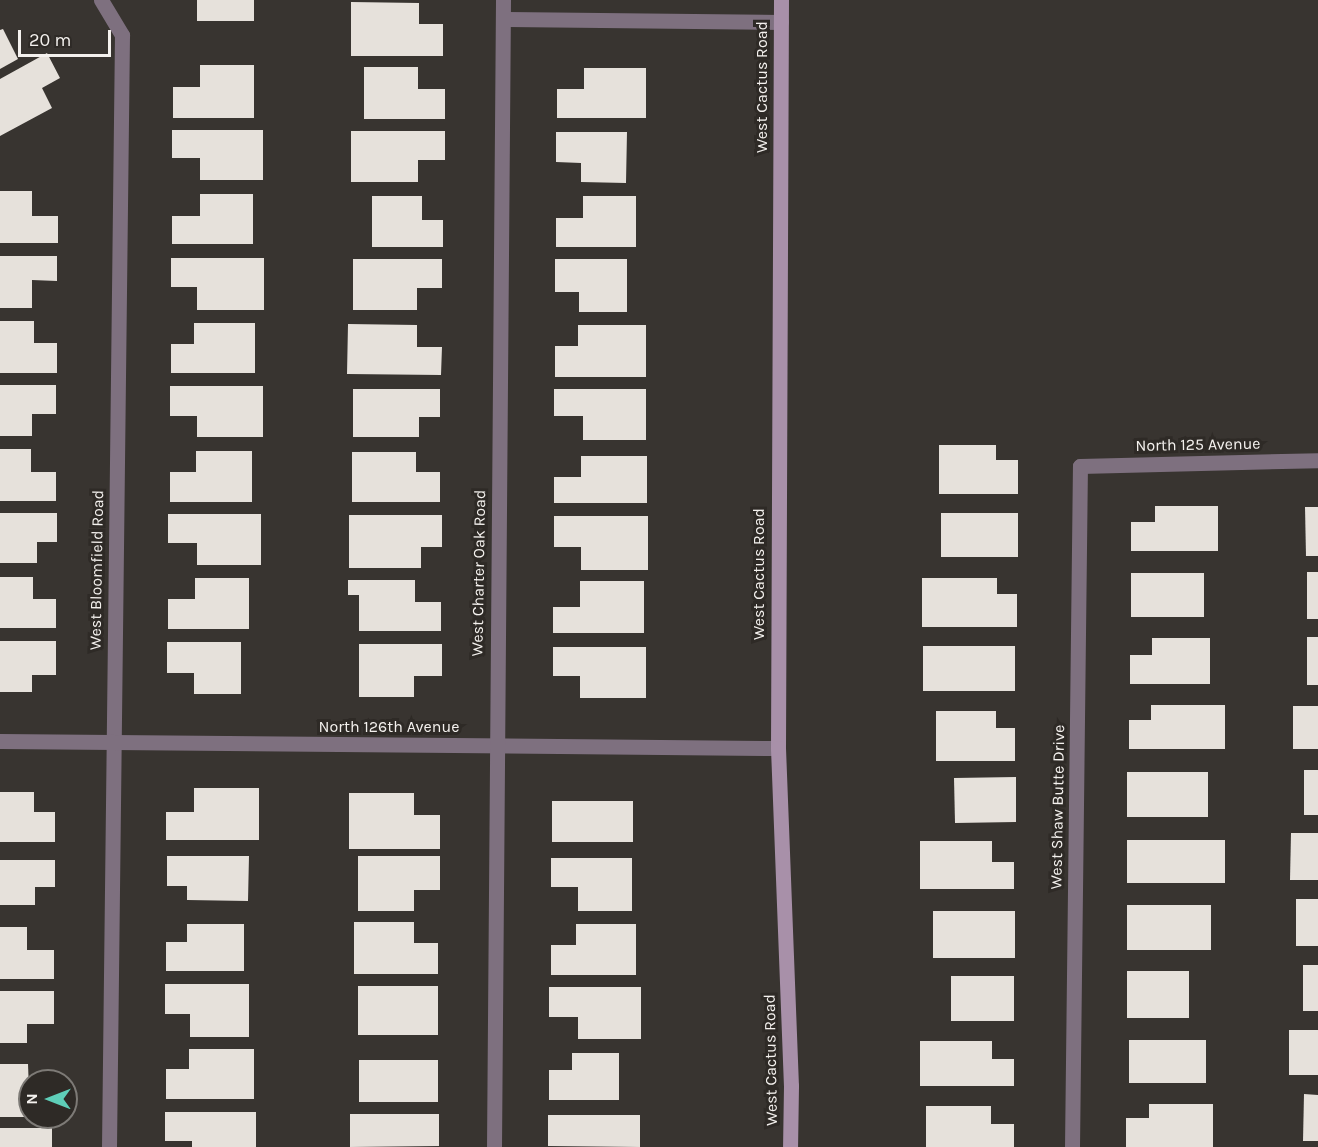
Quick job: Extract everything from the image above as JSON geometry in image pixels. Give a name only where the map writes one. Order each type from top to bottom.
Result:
[{"type":"main road","name":"West Cactus Road","points":[[781,0],[778,748],[791,1086],[790,1147]]},
{"type":"street","name":"West Bloomfield Road","points":[[101,0],[122,35],[109,1147]]},
{"type":"street","name":"West Charter Oak Road","points":[[494,1147],[495,746],[503,0]]},
{"type":"street","points":[[503,19],[781,22]]},
{"type":"street","name":"North 125 Avenue","points":[[1080,466],[1318,460]]},
{"type":"street","name":"West Shaw Butte Drive","points":[[1072,1147],[1080,466]]},
{"type":"street","name":"North 126th Avenue","points":[[0,741],[778,748]]},
{"type":"building","points":[[197,0],[254,0],[254,21],[197,21]]},
{"type":"building","points":[[351,2],[419,3],[419,24],[443,24],[443,56],[351,56]]},
{"type":"building","points":[[3,29],[18,59],[0,69],[0,30]]},
{"type":"building","points":[[47,53],[60,78],[42,88],[52,108],[0,136],[0,79]]},
{"type":"building","points":[[200,65],[254,65],[254,118],[173,118],[173,87],[200,87]]},
{"type":"building","points":[[364,67],[418,67],[418,89],[445,89],[445,119],[364,119]]},
{"type":"building","points":[[584,68],[646,68],[646,118],[557,118],[557,89],[584,89]]},
{"type":"building","points":[[172,130],[263,130],[263,180],[200,180],[200,158],[172,158]]},
{"type":"building","points":[[351,131],[445,131],[445,160],[418,160],[418,182],[351,182]]},
{"type":"building","points":[[556,132],[627,132],[626,183],[581,182],[581,163],[556,162]]},
{"type":"building","points":[[0,191],[32,191],[32,216],[58,216],[58,243],[0,243]]},
{"type":"building","points":[[200,194],[253,194],[253,244],[172,244],[172,216],[200,216]]},
{"type":"building","points":[[372,196],[422,196],[422,220],[443,220],[443,247],[372,247]]},
{"type":"building","points":[[583,196],[636,196],[636,247],[556,247],[556,218],[583,218]]},
{"type":"building","points":[[0,256],[57,256],[57,281],[32,280],[32,308],[0,308]]},
{"type":"building","points":[[171,258],[264,258],[264,310],[197,310],[197,287],[171,287]]},
{"type":"building","points":[[353,259],[442,259],[442,288],[417,288],[417,310],[353,310]]},
{"type":"building","points":[[555,259],[627,259],[627,312],[579,312],[579,292],[555,292]]},
{"type":"building","points":[[0,321],[34,321],[34,343],[57,343],[57,373],[0,373]]},
{"type":"building","points":[[194,323],[255,323],[255,373],[171,373],[171,344],[194,344]]},
{"type":"building","points":[[348,324],[417,325],[417,347],[442,347],[441,375],[347,374]]},
{"type":"building","points":[[578,325],[646,325],[646,377],[555,377],[555,346],[578,346]]},
{"type":"building","points":[[0,385],[56,385],[56,414],[32,414],[32,436],[0,436]]},
{"type":"building","points":[[170,386],[263,386],[263,437],[197,437],[197,416],[170,416]]},
{"type":"building","points":[[353,389],[440,389],[440,417],[419,417],[419,437],[353,437]]},
{"type":"building","points":[[554,389],[646,389],[646,440],[583,440],[583,416],[554,416]]},
{"type":"building","points":[[939,445],[996,445],[996,460],[1018,460],[1018,494],[939,494]]},
{"type":"building","points":[[0,449],[31,449],[31,472],[56,472],[56,501],[0,501]]},
{"type":"building","points":[[196,451],[252,451],[252,502],[170,502],[170,472],[196,472]]},
{"type":"building","points":[[352,452],[416,452],[416,472],[440,472],[440,502],[352,502]]},
{"type":"building","points":[[581,456],[647,456],[647,503],[554,503],[554,477],[581,477]]},
{"type":"building","points":[[1155,506],[1218,506],[1218,551],[1131,551],[1131,522],[1155,522]]},
{"type":"building","points":[[1305,507],[1318,507],[1318,556],[1306,556]]},
{"type":"building","points":[[0,513],[57,513],[57,542],[37,542],[37,563],[0,563]]},
{"type":"building","points":[[941,513],[1018,513],[1018,557],[941,557]]},
{"type":"building","points":[[168,514],[261,514],[261,565],[197,565],[197,543],[168,543]]},
{"type":"building","points":[[349,515],[442,515],[442,547],[421,547],[421,568],[349,568]]},
{"type":"building","points":[[554,516],[648,516],[648,570],[581,570],[581,547],[554,547]]},
{"type":"building","points":[[1307,572],[1318,572],[1318,619],[1307,619]]},
{"type":"building","points":[[1131,573],[1204,573],[1204,617],[1131,617]]},
{"type":"building","points":[[0,577],[33,577],[33,599],[56,599],[56,628],[0,628]]},
{"type":"building","points":[[195,578],[249,578],[249,629],[168,629],[168,599],[195,599]]},
{"type":"building","points":[[922,578],[997,578],[997,594],[1017,594],[1017,627],[922,627]]},
{"type":"building","points":[[348,580],[415,580],[415,602],[441,602],[441,631],[359,631],[359,595],[348,595]]},
{"type":"building","points":[[580,581],[644,581],[644,633],[553,633],[553,607],[580,607]]},
{"type":"building","points":[[1307,637],[1318,637],[1318,685],[1307,685]]},
{"type":"building","points":[[1152,638],[1210,638],[1210,684],[1130,684],[1130,655],[1152,655]]},
{"type":"building","points":[[0,641],[56,641],[56,675],[32,675],[32,692],[0,692]]},
{"type":"building","points":[[167,642],[241,642],[241,694],[194,694],[194,673],[167,673]]},
{"type":"building","points":[[359,644],[442,644],[442,676],[414,676],[414,697],[359,697]]},
{"type":"building","points":[[923,646],[1015,646],[1015,691],[923,691]]},
{"type":"building","points":[[553,647],[646,647],[646,698],[580,698],[580,676],[553,676]]},
{"type":"building","points":[[1151,705],[1225,705],[1225,749],[1129,749],[1129,720],[1151,720]]},
{"type":"building","points":[[1293,706],[1318,706],[1318,749],[1293,749]]},
{"type":"building","points":[[936,711],[996,711],[996,728],[1015,728],[1015,761],[936,761]]},
{"type":"building","points":[[1304,770],[1318,770],[1318,815],[1304,815]]},
{"type":"building","points":[[1127,772],[1208,772],[1208,817],[1127,817]]},
{"type":"building","points":[[1016,777],[1016,822],[955,823],[954,778]]},
{"type":"building","points":[[194,788],[259,788],[259,840],[166,840],[166,812],[194,812]]},
{"type":"building","points":[[0,792],[34,792],[34,812],[55,812],[55,842],[0,842]]},
{"type":"building","points":[[349,793],[414,793],[414,815],[440,815],[440,849],[349,849]]},
{"type":"building","points":[[552,801],[633,801],[633,842],[552,842]]},
{"type":"building","points":[[1291,833],[1318,833],[1318,880],[1290,880]]},
{"type":"building","points":[[1127,840],[1225,840],[1225,883],[1127,883]]},
{"type":"building","points":[[920,841],[992,841],[992,862],[1014,862],[1014,889],[920,889]]},
{"type":"building","points":[[167,856],[249,856],[248,901],[187,900],[187,886],[167,886]]},
{"type":"building","points":[[358,856],[440,856],[440,890],[414,890],[414,911],[358,911]]},
{"type":"building","points":[[551,858],[632,858],[632,911],[578,911],[578,887],[551,887]]},
{"type":"building","points":[[0,860],[55,860],[55,887],[35,887],[35,905],[0,905]]},
{"type":"building","points":[[1296,899],[1318,899],[1318,946],[1296,946]]},
{"type":"building","points":[[1127,905],[1211,905],[1211,950],[1127,950]]},
{"type":"building","points":[[933,911],[1015,911],[1015,958],[933,958]]},
{"type":"building","points":[[354,922],[414,922],[414,943],[438,943],[438,974],[354,974]]},
{"type":"building","points":[[187,924],[244,924],[244,971],[166,971],[166,942],[187,942]]},
{"type":"building","points":[[576,924],[636,924],[636,975],[551,975],[551,945],[576,945]]},
{"type":"building","points":[[0,927],[27,927],[27,950],[54,950],[54,979],[0,979]]},
{"type":"building","points":[[1303,965],[1318,965],[1318,1011],[1303,1011]]},
{"type":"building","points":[[1127,971],[1189,971],[1189,1018],[1127,1018]]},
{"type":"building","points":[[951,976],[1014,976],[1014,1021],[951,1021]]},
{"type":"building","points":[[165,984],[249,984],[249,1037],[190,1037],[190,1014],[165,1014]]},
{"type":"building","points":[[358,986],[438,986],[438,1035],[358,1035]]},
{"type":"building","points":[[549,987],[641,987],[641,1039],[578,1039],[578,1017],[549,1017]]},
{"type":"building","points":[[0,991],[54,991],[54,1024],[27,1024],[27,1043],[0,1043]]},
{"type":"building","points":[[1289,1030],[1318,1030],[1318,1075],[1289,1075]]},
{"type":"building","points":[[1129,1040],[1206,1040],[1206,1083],[1129,1083]]},
{"type":"building","points":[[920,1041],[992,1041],[992,1059],[1014,1059],[1014,1086],[920,1086]]},
{"type":"building","points":[[189,1049],[254,1049],[254,1099],[166,1099],[166,1069],[189,1069]]},
{"type":"building","points":[[572,1053],[619,1053],[619,1100],[549,1100],[549,1070],[572,1070]]},
{"type":"building","points":[[359,1060],[438,1060],[438,1102],[359,1102]]},
{"type":"building","points":[[0,1064],[28,1064],[28,1069],[18,1069],[18,1117],[0,1117]]},
{"type":"building","points":[[1304,1094],[1318,1095],[1318,1141],[1303,1141]]},
{"type":"building","points":[[1149,1104],[1213,1104],[1213,1147],[1126,1147],[1126,1118],[1149,1118]]},
{"type":"building","points":[[926,1106],[991,1106],[991,1124],[1014,1124],[1014,1147],[926,1147]]},
{"type":"building","points":[[165,1112],[256,1112],[256,1147],[192,1147],[192,1141],[165,1141]]},
{"type":"building","points":[[350,1114],[439,1114],[439,1146],[350,1147]]},
{"type":"building","points":[[548,1115],[640,1115],[640,1147],[548,1146]]},
{"type":"building","points":[[0,1128],[52,1129],[52,1147],[0,1147]]}]
